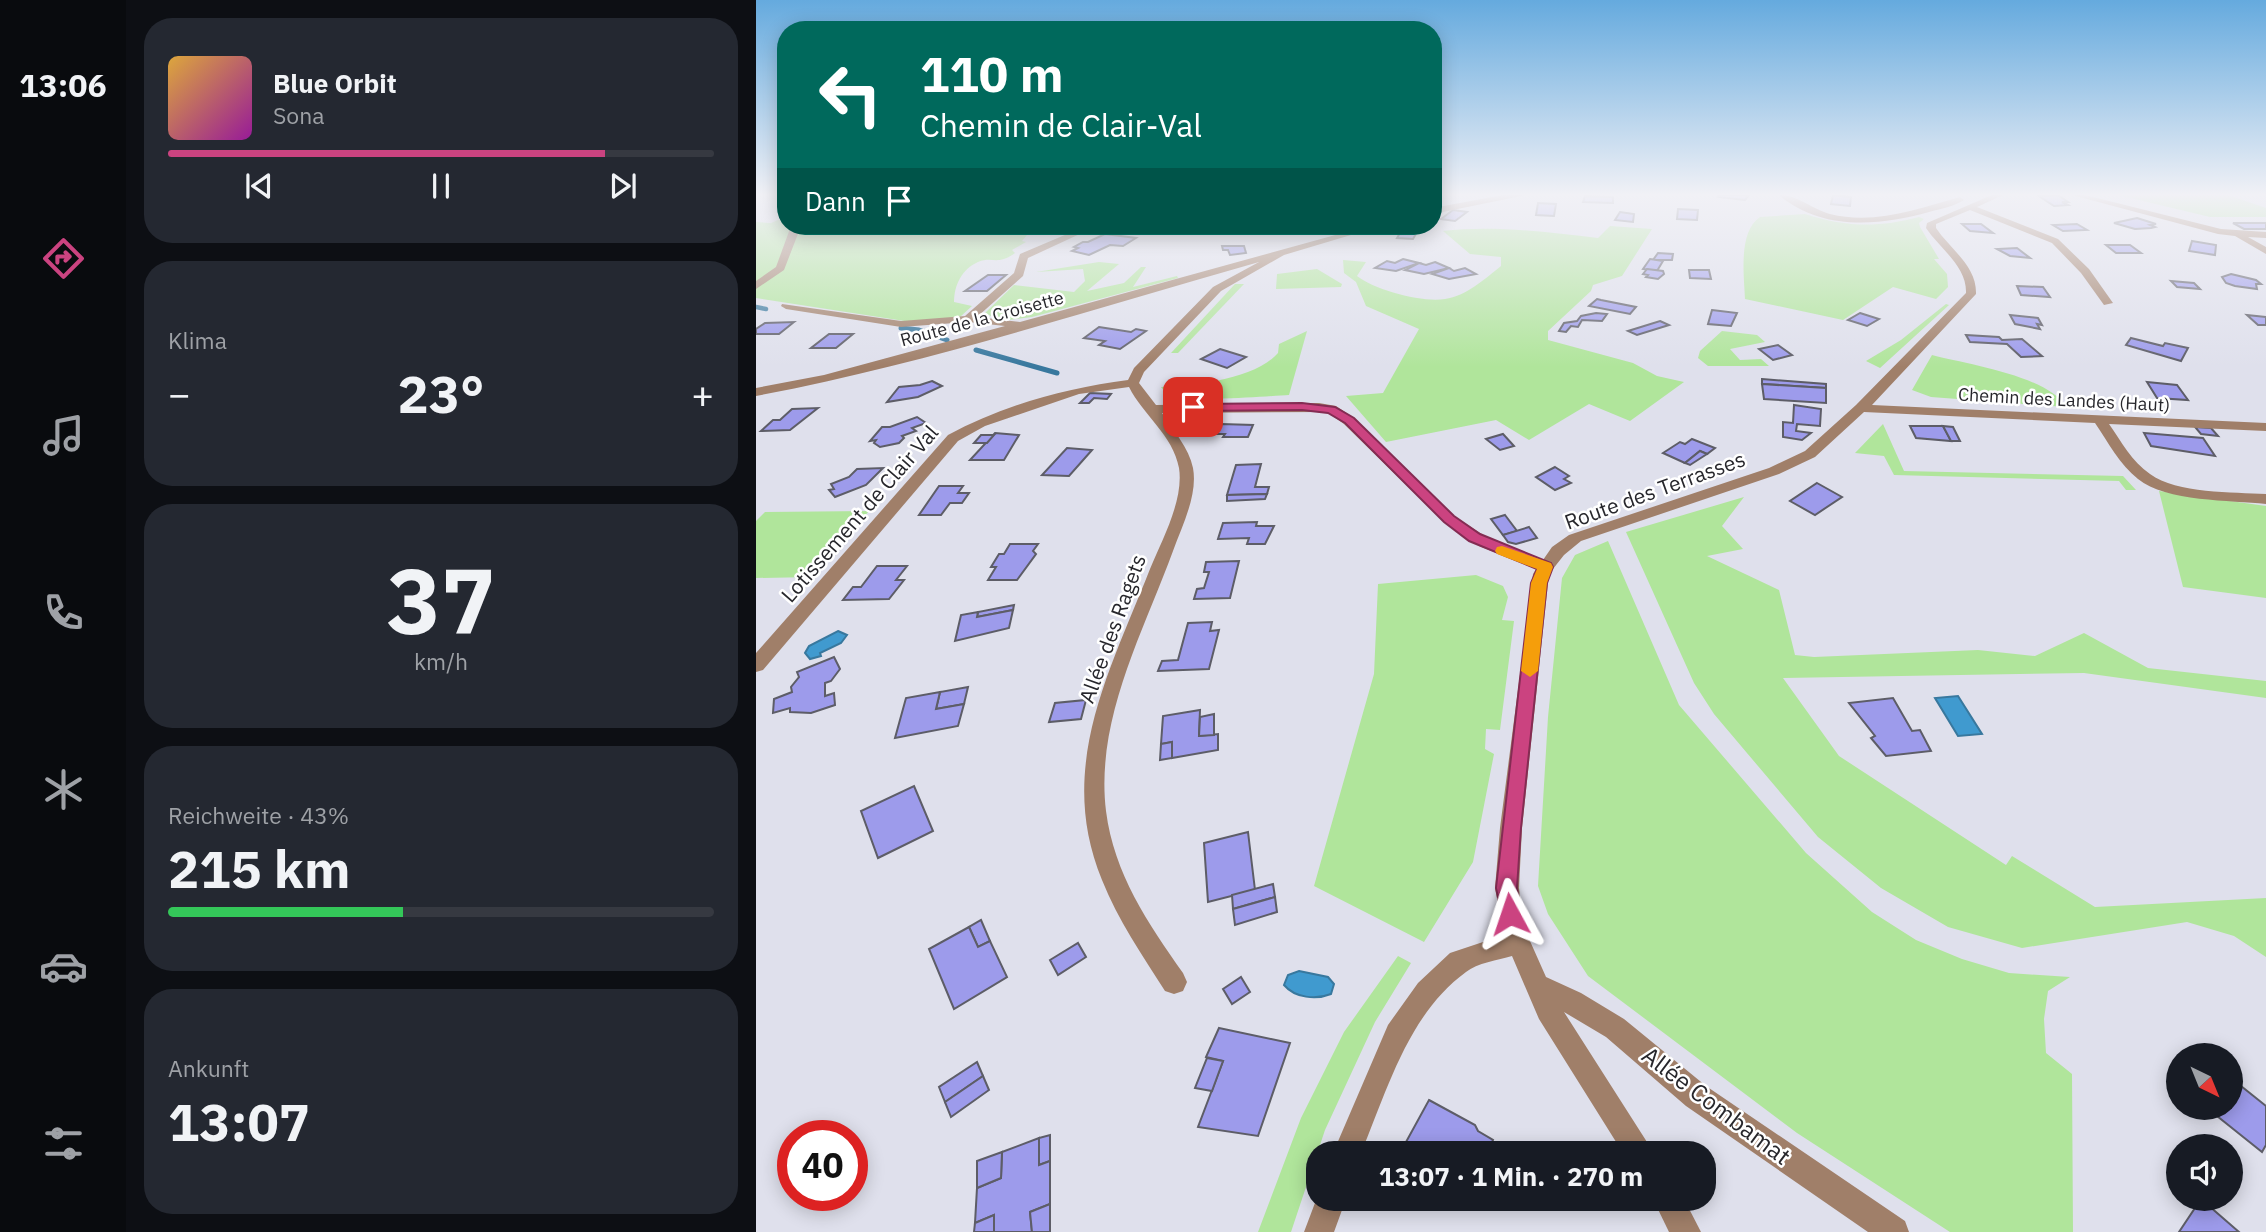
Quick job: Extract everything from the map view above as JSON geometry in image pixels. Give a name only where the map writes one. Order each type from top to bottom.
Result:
[{"type":"street","points":[[756,286],[780,268],[786,252]]},
{"type":"street","points":[[968,319],[1019,274],[1023,256],[1031,252]]},
{"type":"street","name":"Route de la Croisette","points":[[756,392],[849,373],[1286,252]]},
{"type":"street","name":"Route des Terrasses","points":[[1545,567],[1566,544],[1584,534],[1791,464],[1818,448],[1861,408],[1971,293],[1968,276],[1950,252]]},
{"type":"street","points":[[2066,252],[2085,271],[2108,303]]},
{"type":"street","points":[[1133,383],[1144,364],[1217,289],[1279,255]]},
{"type":"street","points":[[786,306],[901,324],[968,319],[1026,325]]},
{"type":"street","name":"Allée des Ragets","points":[[1133,383],[1181,452],[1186,485],[1159,569],[1116,677],[1094,773],[1094,808],[1105,860],[1121,902],[1174,982]]},
{"type":"street","name":"Lotissement de Clair Val","points":[[756,665],[953,438],[980,423],[1077,390],[1133,383]]},
{"type":"street","points":[[1153,409],[1302,407],[1331,410],[1349,421],[1449,519],[1475,537],[1545,567],[1539,583],[1507,888],[1518,942],[1533,978],[1560,1031],[1632,1141]]},
{"type":"street","name":"Chemin des Landes (Haut)","points":[[1861,408],[2266,427]]},
{"type":"street","points":[[2099,419],[2139,472],[2152,482],[2177,489],[2266,499]]},
{"type":"street","points":[[1351,1141],[1396,1034],[1427,992],[1459,961],[1518,942]]},
{"type":"street","name":"Allée Combamat","points":[[1533,978],[1615,1028],[1696,1096],[1894,1232]]},
{"type":"street","points":[[1320,1232],[1327,1211]]},
{"type":"street","points":[[1675,1211],[1686,1232]]},
{"type":"green space","points":[[756,252],[1015,253],[999,260],[978,262],[960,278],[954,302],[972,306],[960,317],[911,322],[756,298]]},
{"type":"green space","points":[[1468,252],[1637,252],[1622,276],[1593,285],[1591,291],[1548,331],[1548,340],[1633,363],[1657,376],[1684,382],[1630,421],[1589,404],[1529,440],[1496,420],[1386,442],[1346,396],[1383,393],[1419,329],[1366,306],[1356,282],[1344,273],[1343,260],[1366,262],[1357,276],[1375,286],[1412,297],[1436,300],[1468,291],[1501,266],[1501,257]]},
{"type":"green space","points":[[1744,252],[1935,252],[1939,259],[1934,259],[1947,274],[1948,287],[1936,299],[1893,287],[1843,320],[1745,299]]},
{"type":"green space","points":[[1099,262],[1119,264],[1087,291],[1124,283],[1141,267],[1146,267],[1133,287],[1177,276],[1178,278],[1032,317],[1001,321],[985,313],[1014,285],[1074,292],[1085,281],[1083,269],[1036,272]]},
{"type":"green space","points":[[1317,269],[1342,284],[1341,287],[1276,289],[1277,274]]},
{"type":"green space","points":[[1235,284],[1244,284],[1178,353],[1171,353]]},
{"type":"green space","points":[[1946,304],[1949,305],[1880,368],[1866,361],[1901,340]]},
{"type":"green space","points":[[1307,331],[1289,395],[1200,398],[1169,393],[1161,387],[1206,383],[1240,375],[1268,362],[1278,353],[1279,344]]},
{"type":"green space","points":[[1722,331],[1757,335],[1765,342],[1730,349],[1740,360],[1761,359],[1769,366],[1708,366],[1698,358],[1700,351]]},
{"type":"green space","points":[[1932,355],[2025,379],[2057,396],[2066,407],[1931,397],[1912,390]]},
{"type":"green space","points":[[1883,424],[1904,471],[2123,476],[2136,490],[2126,490],[2119,481],[1894,475],[1884,456],[1855,453]]},
{"type":"green space","points":[[2159,491],[2266,506],[2266,598],[2183,587]]},
{"type":"green space","points":[[1744,497],[1722,526],[1743,549],[1707,556],[1779,590],[1795,655],[1814,657],[1978,650],[2035,656],[2084,633],[2148,668],[2266,681],[2266,698],[2084,673],[1783,678],[1839,756],[2006,865],[2012,856],[2095,907],[2266,898],[2266,957],[2234,936],[2187,922],[2022,948],[1948,927],[1881,888],[1818,837],[1714,714],[1694,683],[1626,532]]},
{"type":"green space","points":[[869,511],[813,577],[756,578],[756,521],[765,512]]},
{"type":"green space","points":[[1608,541],[1679,705],[1806,853],[1872,912],[1916,940],[1962,959],[2009,973],[2070,977],[2048,991],[2044,1019],[2046,1053],[2072,1074],[2073,1232],[1950,1232],[1797,1133],[1588,976],[1548,914],[1538,886],[1548,717],[1562,578],[1575,555]]},
{"type":"green space","points":[[1476,575],[1503,586],[1508,597],[1502,620],[1514,621],[1500,730],[1486,729],[1485,749],[1494,754],[1473,862],[1424,942],[1314,886],[1374,674],[1378,584]]},
{"type":"green space","points":[[1398,956],[1411,963],[1375,1022],[1321,1141],[1306,1141],[1306,1187],[1291,1232],[1258,1232],[1301,1118],[1344,1032]]},
{"type":"water","points":[[838,631],[847,635],[841,643],[820,653],[821,656],[810,659],[805,653],[809,646]]},
{"type":"water","points":[[1958,696],[1982,734],[1958,736],[1935,698]]},
{"type":"water","points":[[1299,971],[1328,977],[1334,984],[1331,994],[1306,997],[1294,993],[1284,985],[1288,975]]},
{"type":"building","points":[[2003,252],[2023,252],[2030,258],[2010,256]]},
{"type":"building","points":[[1658,253],[1673,254],[1672,260],[1653,260]]},
{"type":"building","points":[[1403,259],[1419,263],[1396,271],[1375,268],[1387,261],[1395,263]]},
{"type":"building","points":[[1650,259],[1663,261],[1657,271],[1643,269]]},
{"type":"building","points":[[1435,262],[1449,268],[1424,274],[1405,270],[1419,263],[1426,265]]},
{"type":"building","points":[[1449,268],[1454,271],[1465,268],[1476,274],[1449,279],[1432,274]]},
{"type":"building","points":[[1647,269],[1663,271],[1664,274],[1658,279],[1646,277],[1648,275],[1643,274]]},
{"type":"building","points":[[1689,270],[1709,270],[1711,279],[1690,278]]},
{"type":"building","points":[[2231,274],[2256,280],[2261,284],[2256,284],[2257,289],[2226,283],[2222,277]]},
{"type":"building","points":[[988,275],[1006,275],[987,291],[965,291]]},
{"type":"building","points":[[2171,281],[2194,283],[2200,289],[2177,287]]},
{"type":"building","points":[[2017,286],[2043,287],[2050,297],[2021,295]]},
{"type":"building","points":[[1597,299],[1636,307],[1630,314],[1589,306]]},
{"type":"building","points":[[1712,310],[1737,313],[1731,326],[1708,324]]},
{"type":"building","points":[[1596,313],[1607,314],[1602,321],[1582,320],[1578,327],[1571,326],[1566,332],[1559,331],[1564,323]]},
{"type":"building","points":[[1860,313],[1879,319],[1867,326],[1848,320]]},
{"type":"building","points":[[2010,315],[2038,318],[2042,325],[2037,324],[2040,329],[2015,324]]},
{"type":"building","points":[[2247,315],[2266,317],[2266,325],[2258,325]]},
{"type":"building","points":[[1660,321],[1669,325],[1637,335],[1628,331]]},
{"type":"building","points":[[794,322],[779,334],[756,334],[756,329],[765,323]]},
{"type":"building","points":[[1099,327],[1131,332],[1136,329],[1146,331],[1120,349],[1099,345],[1105,341],[1084,338]]},
{"type":"building","points":[[829,334],[853,334],[836,348],[811,348]]},
{"type":"building","points":[[1966,335],[1999,337],[2002,340],[2022,339],[2042,356],[2021,357],[2007,344],[1970,342]]},
{"type":"building","points":[[2131,338],[2163,346],[2165,343],[2188,348],[2181,361],[2126,345]]},
{"type":"building","points":[[1778,345],[1792,355],[1773,360],[1759,349]]},
{"type":"building","points":[[1220,349],[1246,357],[1227,368],[1201,359]]},
{"type":"building","points":[[1762,379],[1826,384],[1826,388],[1762,384]]},
{"type":"building","points":[[932,381],[942,386],[918,397],[887,402],[899,387]]},
{"type":"building","points":[[2147,382],[2177,385],[2188,400],[2157,398]]},
{"type":"building","points":[[1762,384],[1826,388],[1826,403],[1764,399]]},
{"type":"building","points":[[1090,393],[1111,394],[1107,399],[1094,398],[1089,403],[1080,403]]},
{"type":"building","points":[[1794,405],[1821,409],[1820,426],[1797,424],[1796,431],[1811,433],[1802,440],[1783,437],[1783,422],[1793,423]]},
{"type":"building","points":[[818,408],[790,430],[761,431],[792,409]]},
{"type":"building","points":[[917,417],[926,423],[912,428],[916,431],[902,436],[904,438],[899,443],[880,447],[874,443],[876,440],[870,441],[882,427],[890,427]]},
{"type":"building","points":[[1221,424],[1253,425],[1248,437],[1223,437],[1225,434],[1216,434]]},
{"type":"building","points":[[1910,426],[1943,426],[1951,441],[1916,438]]},
{"type":"building","points":[[1943,426],[1953,427],[1960,441],[1951,441]]},
{"type":"building","points":[[2195,427],[2211,428],[2218,436],[2201,434]]},
{"type":"building","points":[[995,433],[1019,435],[1004,460],[970,460]]},
{"type":"building","points":[[2144,433],[2203,438],[2215,456],[2151,446]]},
{"type":"building","points":[[1503,434],[1514,446],[1500,450],[1486,439]]},
{"type":"building","points":[[981,435],[994,435],[987,443],[974,443]]},
{"type":"building","points":[[1692,439],[1715,448],[1707,454],[1700,451],[1685,463],[1663,453],[1680,442],[1685,444]]},
{"type":"building","points":[[1067,448],[1092,450],[1069,476],[1042,475]]},
{"type":"building","points":[[1700,451],[1707,454],[1690,465],[1685,463]]},
{"type":"building","points":[[1261,464],[1255,487],[1269,487],[1267,494],[1227,495],[1236,465]]},
{"type":"building","points":[[1555,467],[1569,476],[1564,479],[1571,483],[1555,490],[1536,477]]},
{"type":"building","points":[[883,468],[866,485],[835,497],[829,490],[834,489],[831,484],[849,477],[857,469]]},
{"type":"building","points":[[1817,483],[1842,497],[1815,515],[1790,501]]},
{"type":"building","points":[[939,486],[963,486],[958,493],[969,493],[962,503],[950,503],[941,515],[919,515]]},
{"type":"building","points":[[1267,494],[1265,499],[1227,501],[1227,495]]},
{"type":"building","points":[[1505,515],[1517,531],[1503,535],[1491,519]]},
{"type":"building","points":[[1257,522],[1256,526],[1274,526],[1265,544],[1247,544],[1249,538],[1218,539],[1223,523]]},
{"type":"building","points":[[1529,527],[1537,538],[1516,544],[1508,542],[1503,535]]},
{"type":"building","points":[[1010,544],[1038,544],[1033,551],[1036,554],[1017,580],[988,580],[996,567],[991,567],[999,554],[1004,554]]},
{"type":"building","points":[[1239,561],[1230,598],[1194,599],[1197,589],[1204,588],[1209,572],[1204,572],[1206,562]]},
{"type":"building","points":[[877,566],[907,566],[896,580],[904,580],[889,599],[843,600],[853,587],[861,587]]},
{"type":"building","points":[[1014,605],[1013,610],[977,617],[978,612]]},
{"type":"building","points":[[1013,610],[1009,628],[955,641],[961,615],[978,612],[977,617]]},
{"type":"building","points":[[1212,622],[1210,631],[1219,630],[1209,669],[1158,671],[1162,661],[1178,660],[1188,623]]},
{"type":"building","points":[[834,657],[840,669],[831,681],[825,683],[825,696],[834,693],[835,705],[811,713],[790,712],[790,708],[773,713],[774,699],[792,692],[791,687],[799,677],[797,672]]},
{"type":"building","points":[[968,687],[964,704],[936,709],[940,692]]},
{"type":"building","points":[[940,692],[936,709],[964,704],[958,726],[895,738],[906,698]]},
{"type":"building","points":[[1893,698],[1912,731],[1920,730],[1931,751],[1886,756],[1871,738],[1875,736],[1849,703]]},
{"type":"building","points":[[1086,700],[1081,719],[1049,722],[1055,703]]},
{"type":"building","points":[[1200,710],[1199,736],[1218,734],[1218,750],[1172,758],[1172,742],[1161,744],[1163,716]]},
{"type":"building","points":[[1214,714],[1214,735],[1199,736],[1200,717]]},
{"type":"building","points":[[1172,742],[1172,758],[1160,760],[1161,744]]},
{"type":"building","points":[[914,786],[933,831],[878,858],[861,811]]},
{"type":"building","points":[[1248,832],[1255,890],[1208,902],[1204,843]]},
{"type":"building","points":[[1273,884],[1275,897],[1233,909],[1232,895]]},
{"type":"building","points":[[1275,897],[1277,912],[1235,925],[1233,909]]},
{"type":"building","points":[[981,920],[990,941],[978,947],[969,927]]},
{"type":"building","points":[[969,927],[978,947],[990,941],[1007,977],[954,1009],[929,949]]},
{"type":"building","points":[[1078,943],[1086,957],[1058,975],[1050,960]]},
{"type":"building","points":[[1241,977],[1250,992],[1232,1004],[1223,989]]},
{"type":"building","points":[[1219,1028],[1290,1043],[1258,1136],[1198,1127],[1223,1061],[1206,1057]]},
{"type":"building","points":[[1207,1058],[1223,1061],[1212,1091],[1195,1088]]},
{"type":"building","points":[[977,1062],[983,1076],[945,1102],[939,1087]]},
{"type":"building","points":[[983,1076],[989,1090],[951,1117],[945,1102]]},
{"type":"building","points":[[2244,1088],[2266,1106],[2266,1145],[2262,1152],[2243,1134],[2222,1120],[2244,1120]]},
{"type":"building","points":[[1429,1100],[1475,1125],[1478,1131],[1493,1140],[1493,1141],[1407,1141]]},
{"type":"building","points":[[1050,1135],[1050,1161],[1039,1165],[1039,1138]]},
{"type":"building","points":[[1039,1138],[1039,1165],[1050,1161],[1050,1204],[1030,1212],[1032,1232],[994,1232],[994,1215],[975,1223],[977,1188],[1001,1178],[1002,1152]]},
{"type":"building","points":[[1002,1152],[1001,1178],[977,1188],[977,1161]]},
{"type":"building","points":[[1050,1204],[1050,1232],[1032,1232],[1030,1212]]},
{"type":"building","points":[[2193,1211],[2215,1211],[2239,1232],[2179,1232]]},
{"type":"building","points":[[994,1215],[994,1232],[974,1232],[975,1223]]},
{"type":"waterway","points":[[756,307],[766,309]]},
{"type":"waterway","points":[[901,328],[919,330],[947,340]]},
{"type":"waterway","points":[[976,350],[1057,373]]},
{"type":"slow traffic","points":[[1502,551],[1545,567],[1539,583],[1530,671]]},
{"type":"route","points":[[1193,407],[1319,407],[1342,415],[1449,519],[1486,543],[1545,567],[1539,583],[1511,828],[1507,888],[1510,914]]}]
